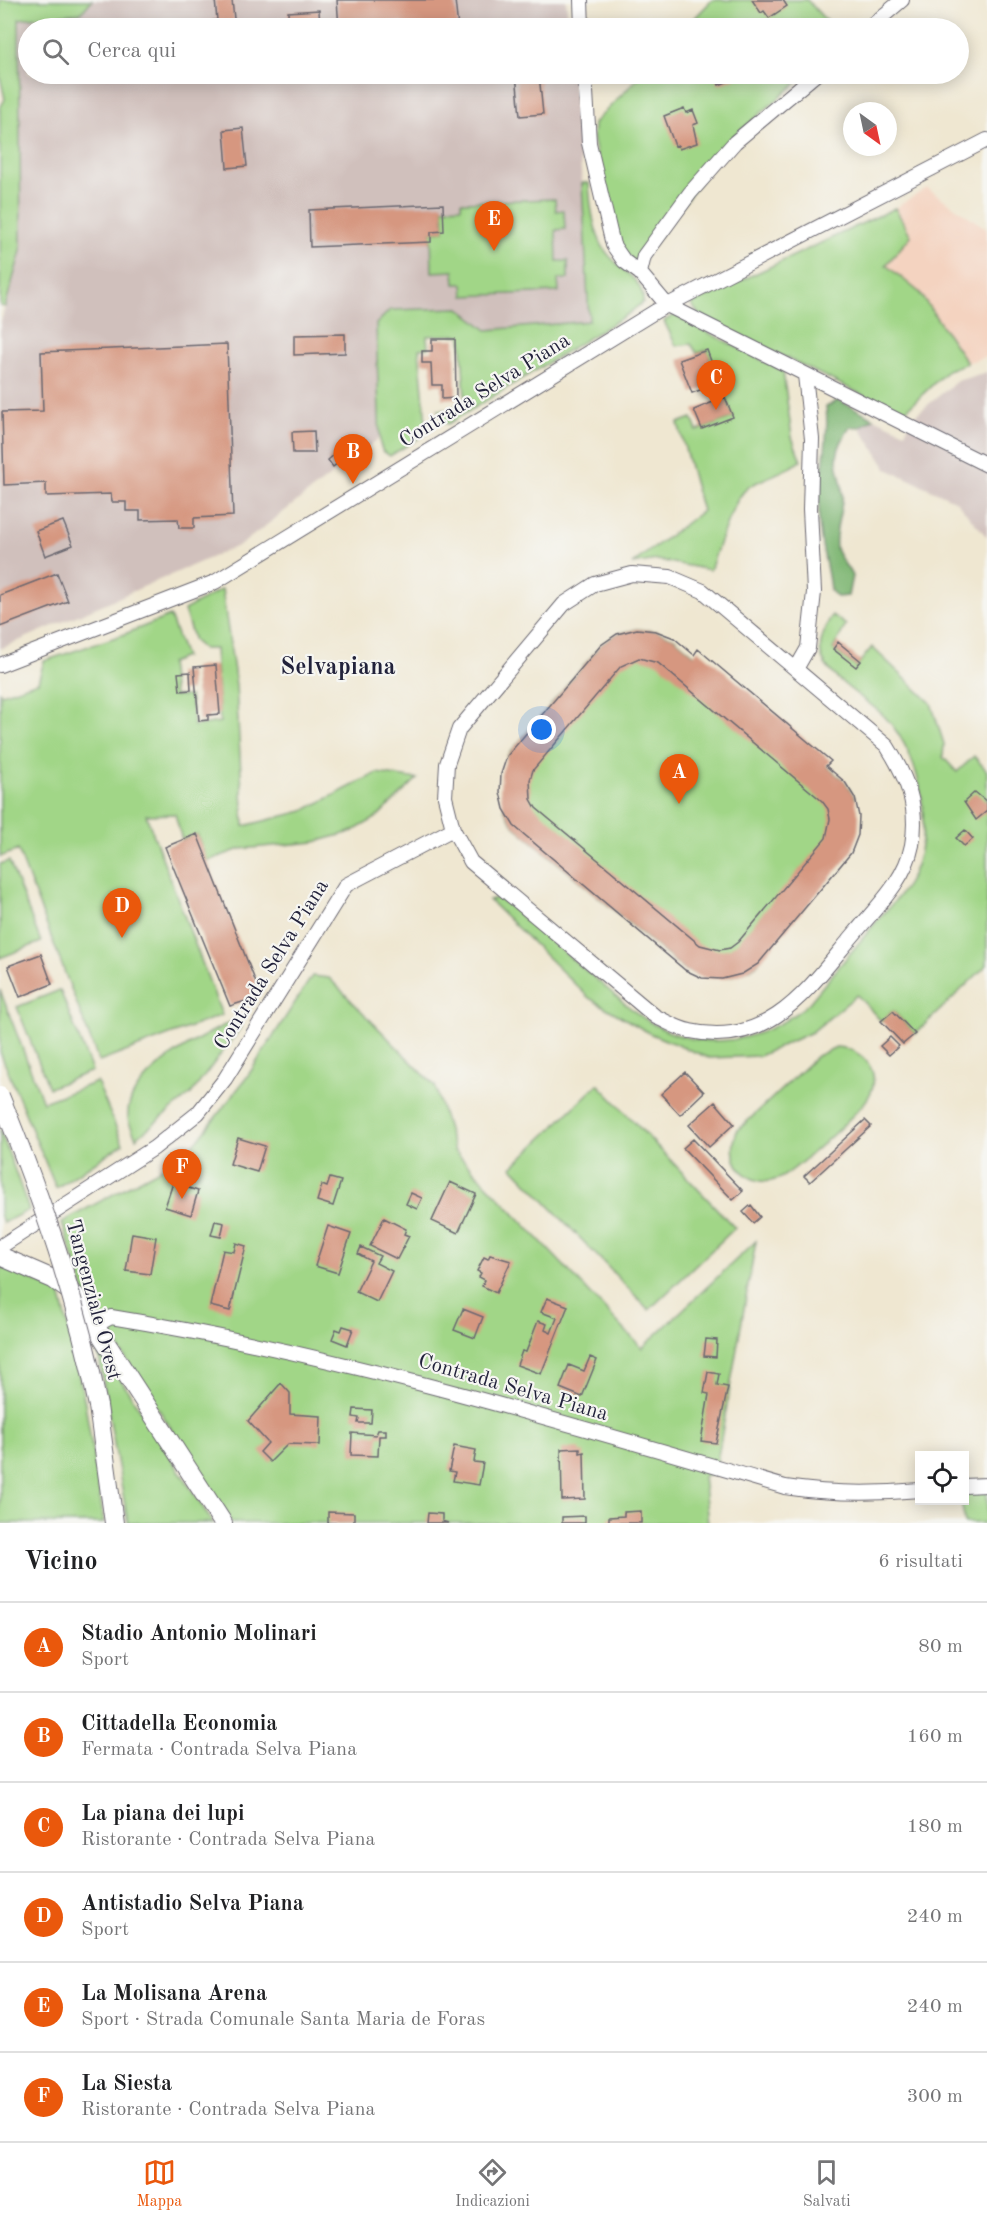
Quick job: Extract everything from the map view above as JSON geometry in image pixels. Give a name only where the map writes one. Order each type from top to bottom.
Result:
[{"type":"main road","name":"Tangenziale Ovest","points":[[0,1096],[56,1241],[85,1341],[98,1406],[114,1523]]},
{"type":"main road","points":[[0,1254],[53,1279],[75,1295],[223,1523]]},
{"type":"street","points":[[581,0],[582,18]]},
{"type":"street","points":[[881,18],[902,0]]},
{"type":"street","points":[[586,84],[589,143],[613,245],[624,261],[640,273],[667,305],[987,465]]},
{"type":"street","points":[[640,273],[645,256],[735,142],[804,84]]},
{"type":"street","name":"Contrada Selva Piana","points":[[0,665],[215,582],[667,305],[987,140]]},
{"type":"street","points":[[796,669],[808,648],[814,592],[810,509],[812,440],[805,375]]},
{"type":"street","points":[[632,574],[670,577],[703,591],[796,669],[887,746],[906,777],[914,811],[912,846],[899,881],[794,1005],[764,1025],[727,1034],[689,1031],[656,1017],[471,862],[453,829],[445,797],[447,764],[459,729],[564,604],[595,584],[632,574]]},
{"type":"street","name":"Contrada Selva Piana","points":[[0,1254],[3,1245],[154,1148],[198,1113],[225,1079],[346,885],[453,829]]},
{"type":"street","name":"Contrada Selva Piana","points":[[96,1325],[111,1317],[280,1348],[419,1382],[785,1486],[816,1492],[890,1493],[915,1490]]},
{"type":"street","points":[[969,1486],[987,1485]]},
{"type":"shaded area","points":[[92,0],[566,0],[568,18],[29,18],[80,13]]},
{"type":"shaded area","points":[[20,84],[574,84],[582,183],[589,321],[486,330],[459,308],[376,324],[382,436],[242,544],[0,649],[0,325],[21,251]],"holes":[[[461,207],[564,211],[565,228],[556,229],[559,292],[463,284],[454,271],[432,272],[431,232],[444,231]]]},
{"type":"shaded area","points":[[927,188],[987,229],[987,356],[967,363],[919,292],[886,265],[910,236],[895,208]]},
{"type":"shaded area","points":[[987,372],[987,537],[956,501],[887,469],[860,427],[874,418],[905,432],[913,417],[957,381]]},
{"type":"green space","points":[[0,0],[92,0],[81,13],[18,18],[21,251],[5,307],[0,306],[0,108],[5,99],[0,77]]},
{"type":"green space","points":[[712,0],[807,0],[824,18],[695,18]]},
{"type":"green space","points":[[632,84],[795,84],[733,137],[637,266],[615,241],[593,137],[594,123]]},
{"type":"green space","points":[[582,183],[589,183],[594,224],[603,247],[634,280],[643,294],[643,302],[628,314],[448,424],[443,422],[438,410],[450,410],[465,399],[461,335],[427,336],[428,348],[419,349],[427,433],[390,456],[383,452],[380,444],[376,324],[390,310],[459,308],[487,330],[589,321]]},
{"type":"green space","points":[[555,199],[556,211],[564,210],[565,229],[556,230],[557,261],[568,261],[568,279],[558,279],[559,292],[464,296],[463,284],[455,284],[454,271],[432,272],[431,232],[444,231],[443,208],[461,207],[461,202]]},
{"type":"green space","points":[[895,208],[911,236],[886,265],[919,292],[967,363],[948,370],[902,414],[700,316],[691,304]]},
{"type":"green space","points":[[674,315],[783,371],[792,437],[801,461],[750,486],[743,492],[721,537],[710,570],[657,560],[632,564],[702,511],[678,423],[692,418],[697,431],[733,417],[707,350],[697,353],[691,344],[676,346],[664,321]]},
{"type":"green space","points":[[838,400],[874,418],[860,427],[850,427],[838,450],[842,502],[836,548],[852,576],[848,596],[837,597],[830,590],[820,531],[819,507],[827,422],[826,407]]},
{"type":"green space","points":[[222,589],[236,685],[244,826],[303,811],[377,773],[417,779],[376,818],[351,832],[315,842],[240,849],[207,861],[197,834],[182,840],[175,814],[146,815],[222,1015],[99,1062],[18,850],[0,857],[0,692],[2,694],[38,682],[44,661],[170,616],[185,657],[170,663],[174,696],[190,696],[194,726],[220,722],[215,649],[203,649],[194,641],[184,610]]},
{"type":"green space","points":[[832,615],[846,625],[833,649],[856,667],[872,647],[931,703],[944,744],[943,757],[957,772],[974,756],[987,771],[987,965],[915,1034],[893,1011],[881,1021],[857,995],[812,1032],[759,1056],[709,1058],[651,1034],[589,998],[489,900],[496,898],[504,902],[629,1007],[653,1024],[673,1033],[693,1039],[714,1041],[754,1035],[792,1016],[809,1003],[908,883],[917,863],[922,842],[922,797],[909,754],[885,717],[839,680],[824,663],[820,649]]},
{"type":"green space","points":[[637,629],[656,631],[674,638],[845,782],[855,798],[758,964],[731,976],[714,978],[685,970],[514,826],[504,809],[507,756],[601,645],[617,634]]},
{"type":"green space","points":[[9,861],[41,942],[0,958],[0,864]]},
{"type":"green space","points":[[312,976],[329,978],[435,1086],[454,1150],[642,1348],[756,1241],[715,1473],[703,1476],[708,1523],[232,1523],[86,1297],[62,1222],[156,1171],[197,1141],[247,1077]]},
{"type":"green space","points":[[0,990],[43,1102],[97,1082],[123,1144],[56,1188],[0,1052]]},
{"type":"green space","points":[[60,990],[92,1071],[49,1088],[17,1007]]},
{"type":"green space","points":[[233,1021],[241,1027],[191,1094],[136,1138],[128,1117],[130,1101],[139,1086],[152,1072],[185,1047]]},
{"type":"green space","points":[[836,1047],[854,1051],[867,1062],[873,1078],[869,1096],[841,1127],[786,1175],[768,1181],[749,1177],[738,1166],[734,1157],[733,1147],[737,1131],[817,1056]]},
{"type":"green space","points":[[598,1084],[735,1228],[649,1310],[512,1167]]},
{"type":"green space","points":[[0,1129],[29,1210],[3,1223],[0,1213]]},
{"type":"green space","points":[[0,1266],[60,1292],[85,1403],[104,1523],[0,1523]]},
{"type":"green space","points":[[96,1341],[213,1523],[128,1523]]},
{"type":"green space","points":[[969,1480],[987,1480],[987,1523],[965,1523],[962,1505],[969,1505]]},
{"type":"building","points":[[215,0],[232,0],[234,18],[217,18]]},
{"type":"building","points":[[337,0],[455,0],[457,18],[338,18]]},
{"type":"building","points":[[752,0],[783,0],[787,6],[769,18],[764,11],[761,13]]},
{"type":"building","points":[[319,10],[319,18],[288,18],[288,12]]},
{"type":"building","points":[[517,84],[540,84],[543,114],[520,116]]},
{"type":"building","points":[[684,108],[686,113],[693,110],[698,123],[693,125],[697,143],[679,149],[678,145],[675,146],[664,116]]},
{"type":"building","points":[[243,128],[247,166],[227,168],[224,130]]},
{"type":"building","points":[[443,204],[444,231],[431,232],[431,242],[310,247],[309,210]]},
{"type":"building","points":[[345,334],[345,353],[294,355],[294,335]]},
{"type":"building","points":[[432,339],[455,339],[456,398],[442,399],[442,385],[432,385],[431,363],[422,363],[422,351],[432,351]]},
{"type":"building","points":[[227,344],[233,516],[194,518],[194,528],[179,528],[178,519],[140,520],[140,511],[126,511],[126,502],[112,502],[111,494],[46,496],[46,483],[4,485],[2,412],[43,411],[41,352]]},
{"type":"building","points":[[707,350],[719,383],[692,393],[679,360]]},
{"type":"building","points":[[725,397],[733,417],[702,429],[694,410]]},
{"type":"building","points":[[314,431],[315,453],[293,453],[292,432]]},
{"type":"building","points":[[343,447],[349,454],[333,467],[328,460]]},
{"type":"building","points":[[63,521],[73,545],[45,556],[36,531]]},
{"type":"building","points":[[57,573],[68,601],[0,627],[0,595]]},
{"type":"building","points":[[637,629],[656,631],[674,638],[694,655],[698,649],[831,761],[826,766],[845,782],[855,798],[859,816],[858,835],[851,853],[758,964],[742,974],[722,979],[702,978],[685,970],[514,826],[504,809],[500,792],[501,774],[507,756],[601,645],[617,634]],"holes":[[[639,658],[658,663],[822,801],[828,809],[830,819],[826,838],[738,942],[730,948],[720,950],[700,945],[536,808],[531,799],[530,780],[533,770],[621,666]]]},
{"type":"building","points":[[838,642],[861,661],[856,667],[833,649]]},
{"type":"building","points":[[216,665],[220,714],[208,715],[208,720],[199,721],[194,667]]},
{"type":"building","points":[[190,672],[191,690],[180,691],[178,673]]},
{"type":"building","points":[[975,792],[987,802],[987,811],[976,820],[964,802]]},
{"type":"building","points":[[965,830],[973,839],[964,846],[956,838]]},
{"type":"building","points":[[197,834],[258,988],[252,999],[230,1006],[165,847]]},
{"type":"building","points":[[41,954],[52,984],[20,997],[8,966]]},
{"type":"building","points":[[893,1011],[915,1034],[903,1044],[881,1021]]},
{"type":"building","points":[[890,1037],[899,1046],[889,1055],[880,1046]]},
{"type":"building","points":[[685,1072],[704,1092],[680,1115],[661,1094]]},
{"type":"building","points":[[715,1102],[734,1124],[709,1147],[689,1125]]},
{"type":"building","points":[[865,1120],[871,1126],[810,1182],[804,1176]]},
{"type":"building","points":[[238,1138],[265,1146],[257,1172],[230,1164]]},
{"type":"building","points":[[693,1139],[743,1191],[733,1200],[683,1148]]},
{"type":"building","points":[[330,1178],[341,1181],[333,1206],[317,1201],[322,1185],[327,1187]]},
{"type":"building","points":[[450,1182],[476,1194],[458,1233],[432,1221]]},
{"type":"building","points":[[173,1183],[198,1191],[191,1215],[165,1207]]},
{"type":"building","points":[[411,1193],[422,1198],[417,1209],[406,1204]]},
{"type":"building","points":[[751,1205],[760,1217],[753,1223],[743,1212]]},
{"type":"building","points":[[384,1218],[406,1229],[404,1234],[409,1236],[397,1259],[370,1246]]},
{"type":"building","points":[[215,1221],[224,1223],[221,1237],[211,1235]]},
{"type":"building","points":[[328,1226],[351,1234],[338,1273],[315,1266]]},
{"type":"building","points":[[132,1233],[156,1237],[150,1274],[126,1271]]},
{"type":"building","points":[[236,1243],[246,1246],[230,1311],[210,1306],[223,1250],[234,1252]]},
{"type":"building","points":[[361,1247],[380,1256],[376,1263],[392,1271],[377,1302],[356,1292],[371,1261],[358,1254]]},
{"type":"building","points":[[490,1255],[511,1261],[496,1293],[482,1286],[485,1280],[479,1277],[481,1273],[477,1271],[484,1257],[488,1259]]},
{"type":"building","points":[[547,1298],[568,1306],[541,1374],[517,1365],[522,1351],[526,1352],[538,1321],[547,1324],[545,1330],[551,1333],[557,1318],[541,1312]]},
{"type":"building","points":[[463,1309],[483,1317],[475,1338],[454,1330]]},
{"type":"building","points":[[343,1326],[353,1329],[347,1345],[332,1339],[336,1329],[341,1331]]},
{"type":"building","points":[[706,1339],[717,1340],[716,1357],[704,1356]]},
{"type":"building","points":[[590,1357],[597,1360],[582,1397],[560,1388],[569,1365],[584,1371]]},
{"type":"building","points":[[708,1372],[719,1374],[717,1385],[728,1387],[716,1443],[701,1441],[709,1394],[704,1393]]},
{"type":"building","points":[[281,1383],[290,1393],[290,1414],[321,1416],[320,1445],[288,1444],[270,1462],[260,1452],[268,1443],[248,1421]]},
{"type":"building","points":[[354,1409],[372,1410],[371,1423],[358,1423],[359,1418],[353,1417]]},
{"type":"building","points":[[378,1430],[386,1430],[386,1436],[379,1436],[378,1456],[351,1455],[352,1433],[376,1435]]},
{"type":"building","points":[[454,1446],[476,1450],[474,1462],[483,1463],[479,1485],[453,1481],[455,1472],[449,1471]]},
{"type":"building","points":[[580,1448],[580,1453],[584,1452],[585,1499],[562,1500],[561,1449]]},
{"type":"building","points":[[641,1511],[641,1523],[609,1523],[609,1517],[624,1516],[624,1512]]},
{"type":"building","points":[[328,1512],[354,1513],[354,1523],[328,1523]]},
{"type":"building","points":[[428,1513],[442,1514],[442,1521],[448,1523],[427,1523]]},
{"type":"building","points":[[585,1516],[585,1523],[562,1523],[562,1517]]},
{"type":"place","name":"La Molisana Arena","points":[[494,251]]},
{"type":"place","name":"La piana dei lupi","points":[[716,410]]},
{"type":"place","name":"Cittadella Economia","points":[[353,484]]},
{"type":"place","name":"Stadio Antonio Molinari","points":[[679,804]]},
{"type":"place","name":"Antistadio Selva Piana","points":[[122,938]]},
{"type":"place","name":"La Siesta","points":[[182,1199]]},
{"type":"district","name":"Selvapiana","points":[[338,668]]}]
